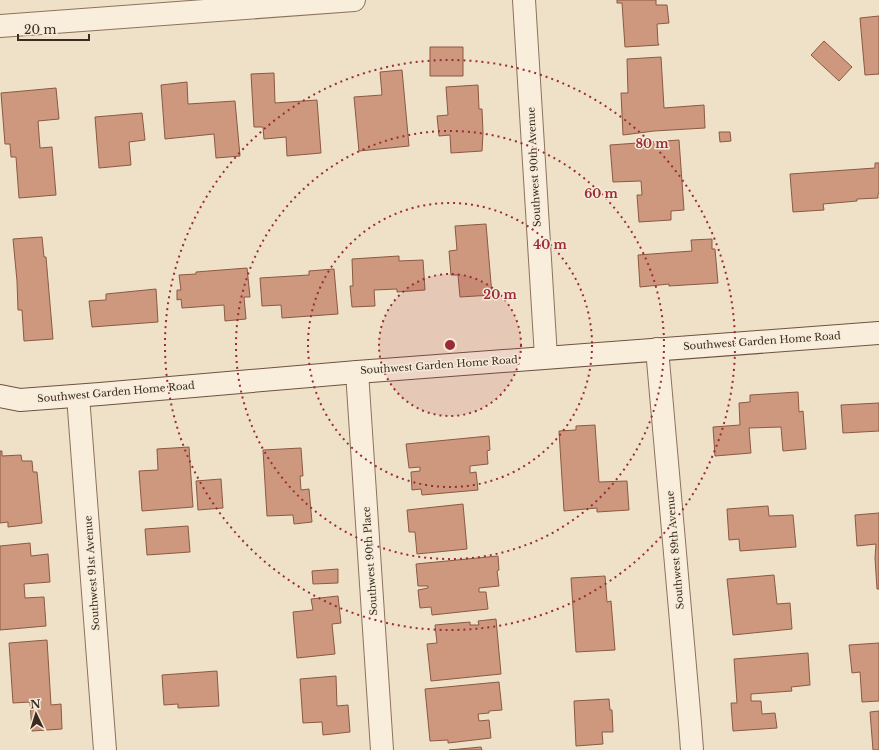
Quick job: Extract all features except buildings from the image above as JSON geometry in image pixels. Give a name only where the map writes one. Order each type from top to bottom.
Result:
[{"type":"street","points":[[0,26],[354,0]]},
{"type":"street","name":"Southwest 90th Avenue","points":[[524,0],[546,357]]},
{"type":"street","name":"Southwest Garden Home Road","points":[[0,396],[20,400],[78,396],[546,357],[879,333]]},
{"type":"street","name":"Southwest 89th Avenue","points":[[657,349],[692,750]]},
{"type":"street","name":"Southwest 90th Place","points":[[357,372],[382,750]]},
{"type":"street","name":"Southwest 91st Avenue","points":[[78,396],[105,750]]}]
